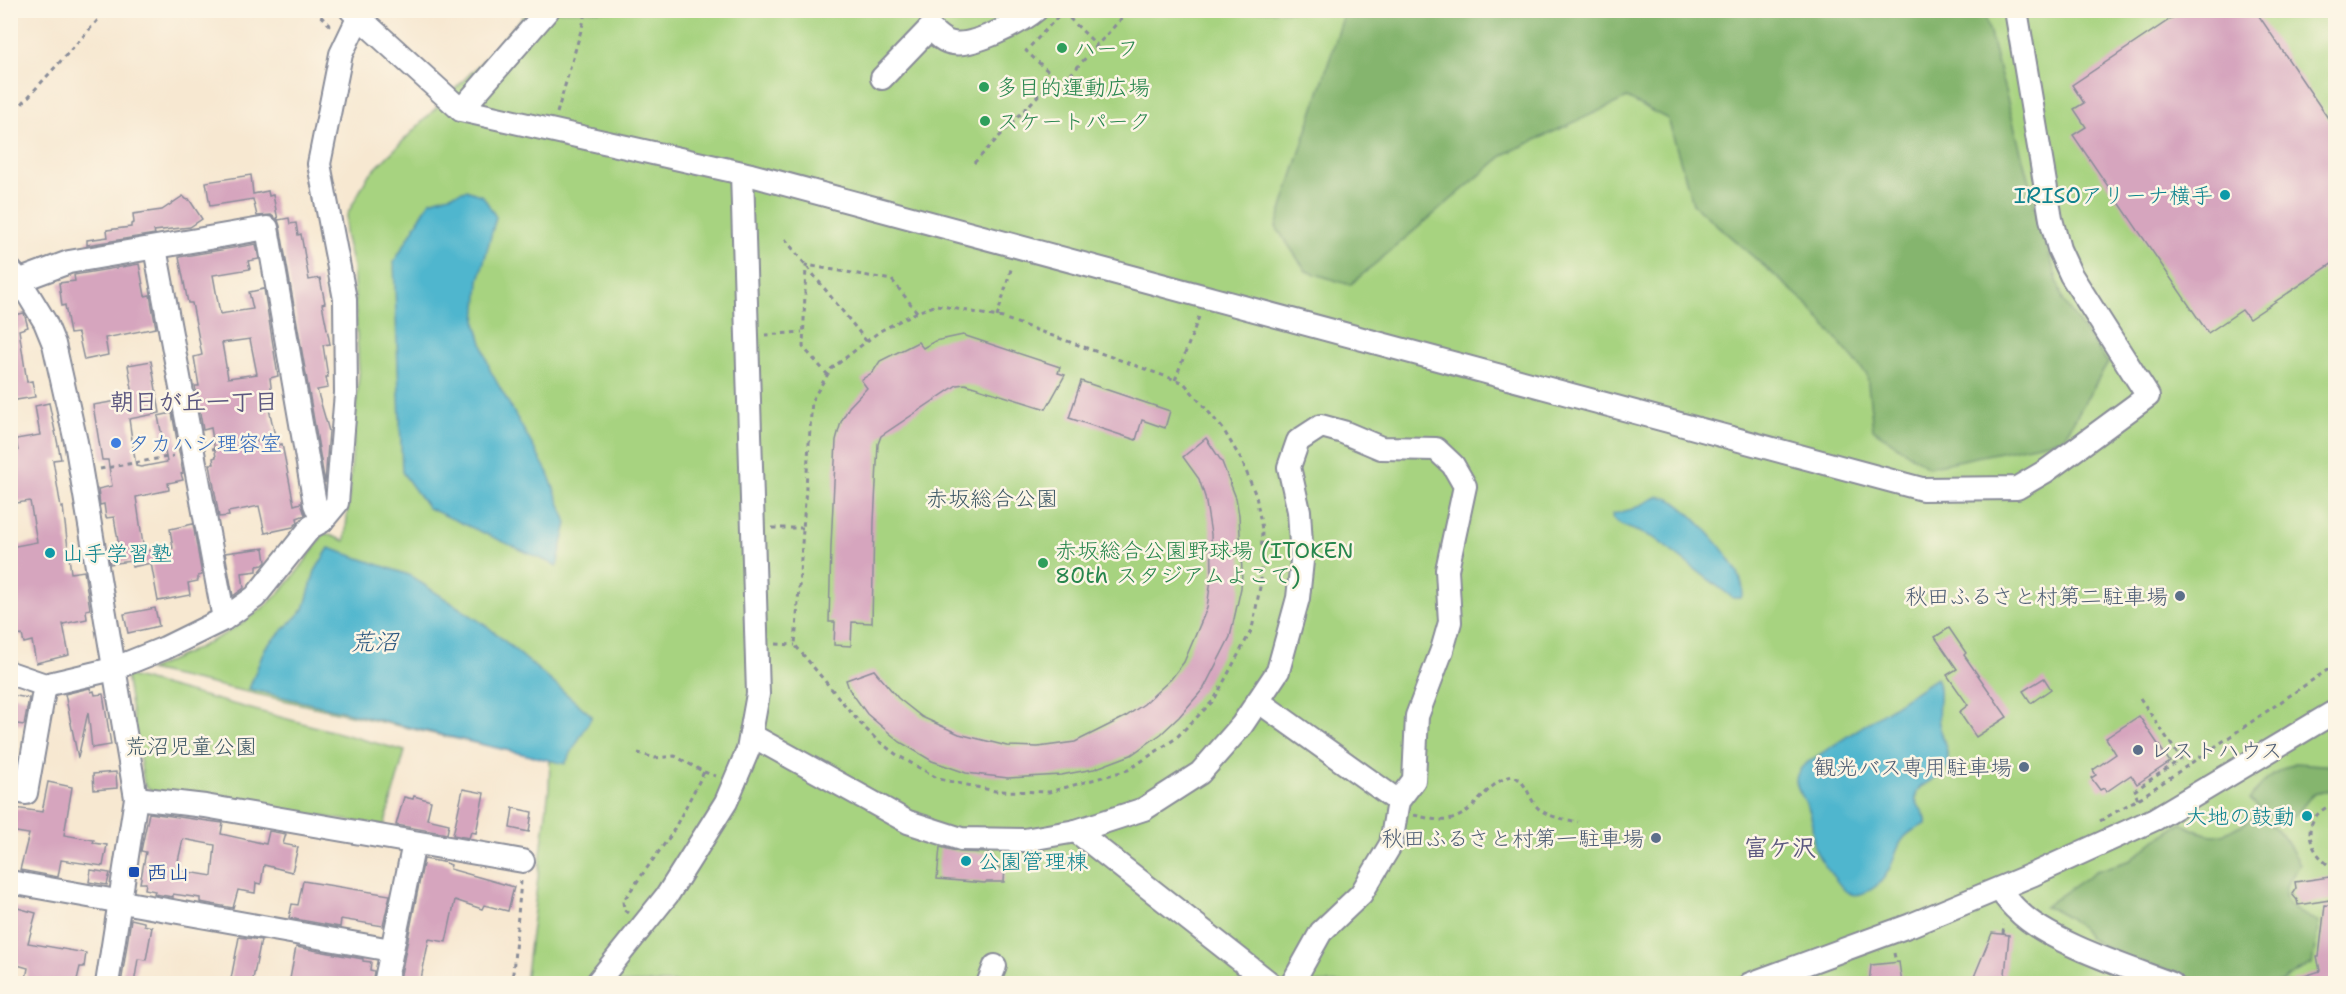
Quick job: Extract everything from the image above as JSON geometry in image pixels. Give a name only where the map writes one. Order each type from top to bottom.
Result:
[{"type":"street","points":[[461,110],[549,10]]},
{"type":"street","points":[[882,78],[930,28],[941,38],[954,44],[992,36],[1036,10]]},
{"type":"street","points":[[10,673],[45,685],[113,669],[165,648],[224,619],[255,597],[310,527],[322,521],[338,503],[346,393],[345,298],[319,164],[341,54],[357,13],[461,110],[742,173],[1922,489],[2017,488],[2046,471],[2148,396],[2071,275],[2059,249],[2051,219],[2016,10]]},
{"type":"street","points":[[597,984],[668,894],[726,802],[748,750],[751,735],[758,694],[742,173]]},
{"type":"street","points":[[107,984],[136,798],[76,442],[54,344],[45,322],[14,278],[69,262],[267,228],[315,504],[322,521]]},
{"type":"street","points":[[155,248],[224,619]]},
{"type":"street","points":[[751,735],[908,822],[961,839],[1024,840],[1077,831],[1144,808],[1200,773],[1242,725],[1278,670],[1298,598],[1302,561],[1299,511],[1289,467],[1298,441],[1321,426],[1343,432],[1381,448],[1436,448],[1453,465],[1465,486],[1447,570],[1450,622],[1417,716],[1414,780],[1398,806],[1391,844],[1361,894],[1321,932],[1292,984]]},
{"type":"street","points":[[10,790],[26,793],[45,685]]},
{"type":"street","points":[[1258,701],[1398,806]]},
{"type":"street","points":[[1750,984],[1911,925],[2155,819],[2336,711]]},
{"type":"street","points":[[136,798],[205,806],[523,861]]},
{"type":"street","points":[[1077,831],[1271,984]]},
{"type":"street","points":[[385,984],[414,843]]},
{"type":"street","points":[[10,882],[391,950]]},
{"type":"street","points":[[1999,888],[2018,912],[2046,932],[2172,984]]},
{"type":"path","points":[[10,117],[107,10]]},
{"type":"path","points":[[314,10],[335,30]]},
{"type":"path","points":[[552,130],[586,10]]},
{"type":"path","points":[[1097,45],[1064,11],[1026,51],[1062,84],[1129,10]]},
{"type":"path","points":[[974,163],[1054,78]]},
{"type":"path","points":[[785,238],[867,342]]},
{"type":"path","points":[[997,317],[1018,247]]},
{"type":"path","points":[[806,264],[892,280],[917,312]]},
{"type":"path","points":[[806,264],[803,347],[828,375]]},
{"type":"path","points":[[1175,380],[1207,297]]},
{"type":"path","points":[[937,306],[997,317],[1184,383],[1223,429],[1242,461],[1256,496],[1262,530],[1261,582],[1252,629],[1214,700],[1175,739],[1128,770],[1048,792],[995,791],[939,779],[897,755],[877,740],[859,722],[795,645],[812,400],[831,369],[880,332],[917,312],[937,306]]},
{"type":"path","points":[[747,337],[802,332]]},
{"type":"path","points":[[754,528],[803,528]]},
{"type":"path","points":[[2090,826],[2138,799],[2336,664]]},
{"type":"path","points":[[2138,799],[2134,791],[2181,759],[2140,698]]},
{"type":"path","points":[[638,753],[655,758],[675,756],[704,772],[671,835],[623,901],[624,910],[644,924]]},
{"type":"path","points":[[1398,806],[1448,820],[1474,806],[1496,782],[1513,776],[1522,782],[1537,807],[1545,814],[1578,822]]},
{"type":"path","points":[[2327,864],[2319,857],[2312,845],[2310,827],[2318,813],[2326,806],[2336,803]]},
{"type":"path","points":[[512,984],[523,861]]},
{"type":"green space","name":"赤坂総合公園","points":[[528,11],[2335,11],[2335,983],[525,983],[549,788],[550,760],[149,670],[214,640],[260,610],[287,584],[324,533],[345,541],[359,373],[353,267],[345,234],[347,215],[368,176],[476,68]]},
{"type":"green space","points":[[1345,11],[1984,11],[2040,224],[2064,303],[2108,363],[2063,439],[1928,467],[1873,429],[1867,375],[1806,303],[1693,204],[1668,119],[1627,98],[1505,154],[1350,285],[1306,271],[1276,227]]},
{"type":"green space","name":"荒沼児童公園","points":[[126,675],[405,751],[384,826],[153,792],[144,784]]},
{"type":"green space","points":[[2295,763],[2335,766],[2335,791],[2319,792],[2313,795],[2290,818],[2268,813],[2250,800],[2263,783]]},
{"type":"green space","points":[[2251,819],[2268,823],[2286,841],[2300,864],[2287,884],[2286,899],[2299,913],[2319,922],[2312,964],[2280,983],[2202,983],[2119,954],[2090,939],[2082,928],[2066,916],[2044,907],[2096,871],[2131,860],[2182,823],[2202,833],[2217,835],[2232,830]]},
{"type":"water","points":[[466,190],[483,196],[496,217],[479,280],[476,323],[490,370],[548,473],[567,523],[557,566],[428,508],[402,472],[394,262],[430,201]]},
{"type":"water","points":[[1659,496],[1671,499],[1681,506],[1719,545],[1739,575],[1743,588],[1741,598],[1733,598],[1654,538],[1621,525],[1612,518],[1613,514],[1633,509]]},
{"type":"water","name":"荒沼","points":[[329,548],[409,575],[487,626],[592,716],[565,764],[249,689],[265,648],[304,609],[315,571]]},
{"type":"water","points":[[1936,678],[1939,688],[1939,724],[1948,764],[1944,772],[1921,787],[1916,795],[1926,824],[1915,829],[1902,841],[1889,870],[1880,882],[1866,892],[1851,894],[1841,886],[1816,852],[1811,816],[1798,789],[1796,777],[1805,764]]},
{"type":"building","name":"IRISOアリーナ横手","points":[[2184,10],[2255,10],[2336,130],[2336,261],[2249,319],[2242,310],[2208,333],[2073,135],[2086,127],[2074,109],[2084,103],[2072,85]]},
{"type":"building","points":[[251,175],[253,194],[268,191],[269,196],[273,195],[278,220],[271,215],[257,216],[253,199],[210,206],[206,182]]},
{"type":"building","points":[[183,196],[189,199],[202,219],[190,227],[154,231],[155,234],[87,245],[87,240],[108,237],[107,230],[131,227],[134,223],[133,214],[162,210]]},
{"type":"building","points":[[289,218],[290,224],[296,223],[298,235],[301,234],[309,280],[320,278],[325,303],[322,304],[330,344],[323,345],[328,388],[317,390],[329,431],[325,483],[278,220]]},
{"type":"building","points":[[256,244],[259,259],[248,261],[250,269],[213,275],[220,314],[253,309],[249,292],[264,289],[278,376],[270,378],[272,395],[266,395],[277,445],[282,444],[294,505],[301,503],[305,515],[297,518],[298,522],[293,527],[265,533],[259,506],[228,512],[229,516],[219,517],[210,464],[214,464],[213,458],[216,457],[211,428],[203,430],[195,386],[199,386],[194,357],[202,355],[192,303],[188,303],[179,257]],"holes":[[[250,339],[257,374],[228,378],[222,343]]]},
{"type":"building","points":[[139,264],[145,296],[150,295],[156,328],[105,338],[108,355],[84,360],[78,333],[70,334],[65,305],[62,306],[59,283],[75,281],[74,275]]},
{"type":"building","points":[[24,313],[28,327],[19,330],[27,382],[32,381],[35,397],[10,401],[10,316]]},
{"type":"building","points":[[963,335],[1060,367],[1058,373],[1065,375],[1046,409],[965,384],[957,385],[881,436],[878,444],[874,522],[872,623],[852,622],[851,646],[834,645],[835,622],[829,622],[831,546],[836,440],[841,422],[849,407],[867,388],[861,380],[873,372],[880,361],[918,342],[923,348],[935,341]]},
{"type":"building","points":[[151,361],[160,413],[129,419],[136,466],[167,462],[158,416],[172,413],[183,480],[168,483],[169,490],[136,497],[144,551],[173,548],[170,529],[193,524],[202,575],[198,576],[198,581],[188,583],[190,595],[158,601],[151,563],[132,567],[131,561],[110,564],[108,550],[119,547],[114,517],[106,518],[104,504],[100,505],[98,489],[112,486],[108,460],[102,460],[93,405],[129,399],[129,396],[133,395],[128,365]]},
{"type":"building","points":[[1081,381],[1170,411],[1165,428],[1142,420],[1136,440],[1069,418]]},
{"type":"building","points":[[49,403],[61,459],[53,460],[61,508],[63,507],[71,573],[84,571],[90,609],[86,610],[87,619],[63,624],[69,655],[36,663],[32,641],[24,643],[22,635],[16,636],[12,617],[10,547],[37,542],[30,501],[10,504],[10,474],[16,473],[12,452],[18,451],[16,439],[40,435],[35,406]]},
{"type":"building","points":[[1206,438],[1222,462],[1236,498],[1239,515],[1241,588],[1230,637],[1204,688],[1161,734],[1131,755],[1094,769],[1061,775],[1008,778],[966,773],[932,761],[900,742],[867,714],[849,689],[846,680],[874,670],[898,698],[922,717],[959,734],[1007,746],[1038,747],[1075,742],[1125,717],[1144,704],[1171,679],[1184,662],[1207,608],[1212,572],[1211,534],[1205,497],[1199,479],[1183,457]]},
{"type":"building","points":[[264,548],[266,562],[257,566],[257,571],[242,573],[244,588],[233,596],[225,553]]},
{"type":"building","points":[[155,608],[159,626],[128,633],[124,614]]},
{"type":"building","points":[[1949,628],[1966,653],[1964,655],[2007,717],[1976,737],[1959,712],[1968,705],[1947,675],[1957,669],[1935,637]]},
{"type":"building","points":[[2044,678],[2051,689],[2031,703],[2023,691]]},
{"type":"building","points":[[90,688],[95,695],[103,694],[111,745],[92,748],[88,712],[78,758],[65,694]]},
{"type":"building","points":[[10,695],[29,698],[24,725],[10,723]]},
{"type":"building","name":"レストハウス","points":[[2139,716],[2170,762],[2137,784],[2131,775],[2106,792],[2104,788],[2100,790],[2091,778],[2096,775],[2093,770],[2116,754],[2106,738]]},
{"type":"building","points":[[116,772],[117,788],[94,790],[93,774]]},
{"type":"building","points":[[48,782],[72,787],[64,835],[94,840],[93,843],[107,845],[103,866],[61,860],[58,877],[20,870],[29,834],[10,831],[10,814],[14,815],[15,808],[42,812]]},
{"type":"building","points":[[463,789],[484,793],[476,833],[471,832],[469,838],[453,835]]},
{"type":"building","points":[[414,796],[431,801],[427,819],[449,824],[447,834],[396,825],[404,797],[413,799]]},
{"type":"building","points":[[513,808],[532,812],[529,832],[510,828]]},
{"type":"building","points":[[149,813],[223,823],[221,834],[266,844],[269,831],[286,834],[283,844],[298,847],[292,872],[264,865],[261,884],[256,883],[255,893],[238,890],[233,908],[200,902],[200,898],[154,894],[155,891],[145,889],[146,883],[140,883],[146,852],[141,851]],"holes":[[[183,839],[215,845],[212,876],[176,870]]]},
{"type":"building","name":"公園管理棟","points":[[940,847],[960,852],[989,853],[988,856],[994,857],[993,868],[1005,868],[1004,882],[985,883],[937,879]]},
{"type":"building","points":[[424,859],[443,862],[451,865],[450,869],[514,887],[508,911],[484,905],[482,909],[455,900],[446,942],[429,939],[420,984],[399,984]]},
{"type":"building","points":[[91,870],[110,873],[107,885],[89,882]]},
{"type":"building","points":[[2336,876],[2336,899],[2298,905],[2292,894],[2296,888],[2295,882]]},
{"type":"building","points":[[303,881],[390,895],[383,926],[341,919],[340,927],[289,918],[292,904],[298,905]]},
{"type":"building","points":[[2325,905],[2335,906],[2333,947],[2336,984],[2292,984],[2292,980],[2320,971],[2317,956],[2319,956]]},
{"type":"building","points":[[14,907],[36,913],[28,943],[86,953],[84,967],[80,967],[76,984],[25,984],[28,968],[10,963],[10,918]]},
{"type":"building","points":[[131,919],[144,922],[144,925],[152,927],[146,960],[138,959],[134,984],[121,984]]},
{"type":"building","points":[[1992,933],[2009,935],[2004,984],[1971,984]]},
{"type":"building","points":[[239,937],[261,940],[252,984],[230,984]]},
{"type":"building","points":[[296,947],[371,962],[370,970],[374,971],[372,984],[289,984]]},
{"type":"building","points":[[1899,962],[1902,984],[1869,984],[1871,965]]},
{"type":"place","name":"ハーフ","points":[[1062,48]]},
{"type":"place","name":"多目的運動広場","points":[[984,87]]},
{"type":"place","name":"スケートパーク","points":[[985,121]]},
{"type":"place","name":"IRISOアリーナ横手","points":[[2225,195]]},
{"type":"place","name":"タカハシ理容室","points":[[116,443]]},
{"type":"place","name":"山手学習塾","points":[[50,553]]},
{"type":"place","name":"赤坂総合公園野球場 (ITOKEN 80th スタジアムよこて)","points":[[1043,563]]},
{"type":"place","name":"秋田ふるさと村第二駐車場","points":[[2180,596]]},
{"type":"place","name":"レストハウス","points":[[2138,750]]},
{"type":"place","name":"観光バス専用駐車場","points":[[2024,767]]},
{"type":"place","name":"大地の鼓動","points":[[2307,816]]},
{"type":"place","name":"秋田ふるさと村第一駐車場","points":[[1656,838]]},
{"type":"place","name":"公園管理棟","points":[[966,861]]},
{"type":"place","name":"西山","points":[[134,872]]},
{"type":"district","name":"朝日が丘一丁目","points":[[194,402]]},
{"type":"district","name":"富ケ沢","points":[[1780,848]]}]
